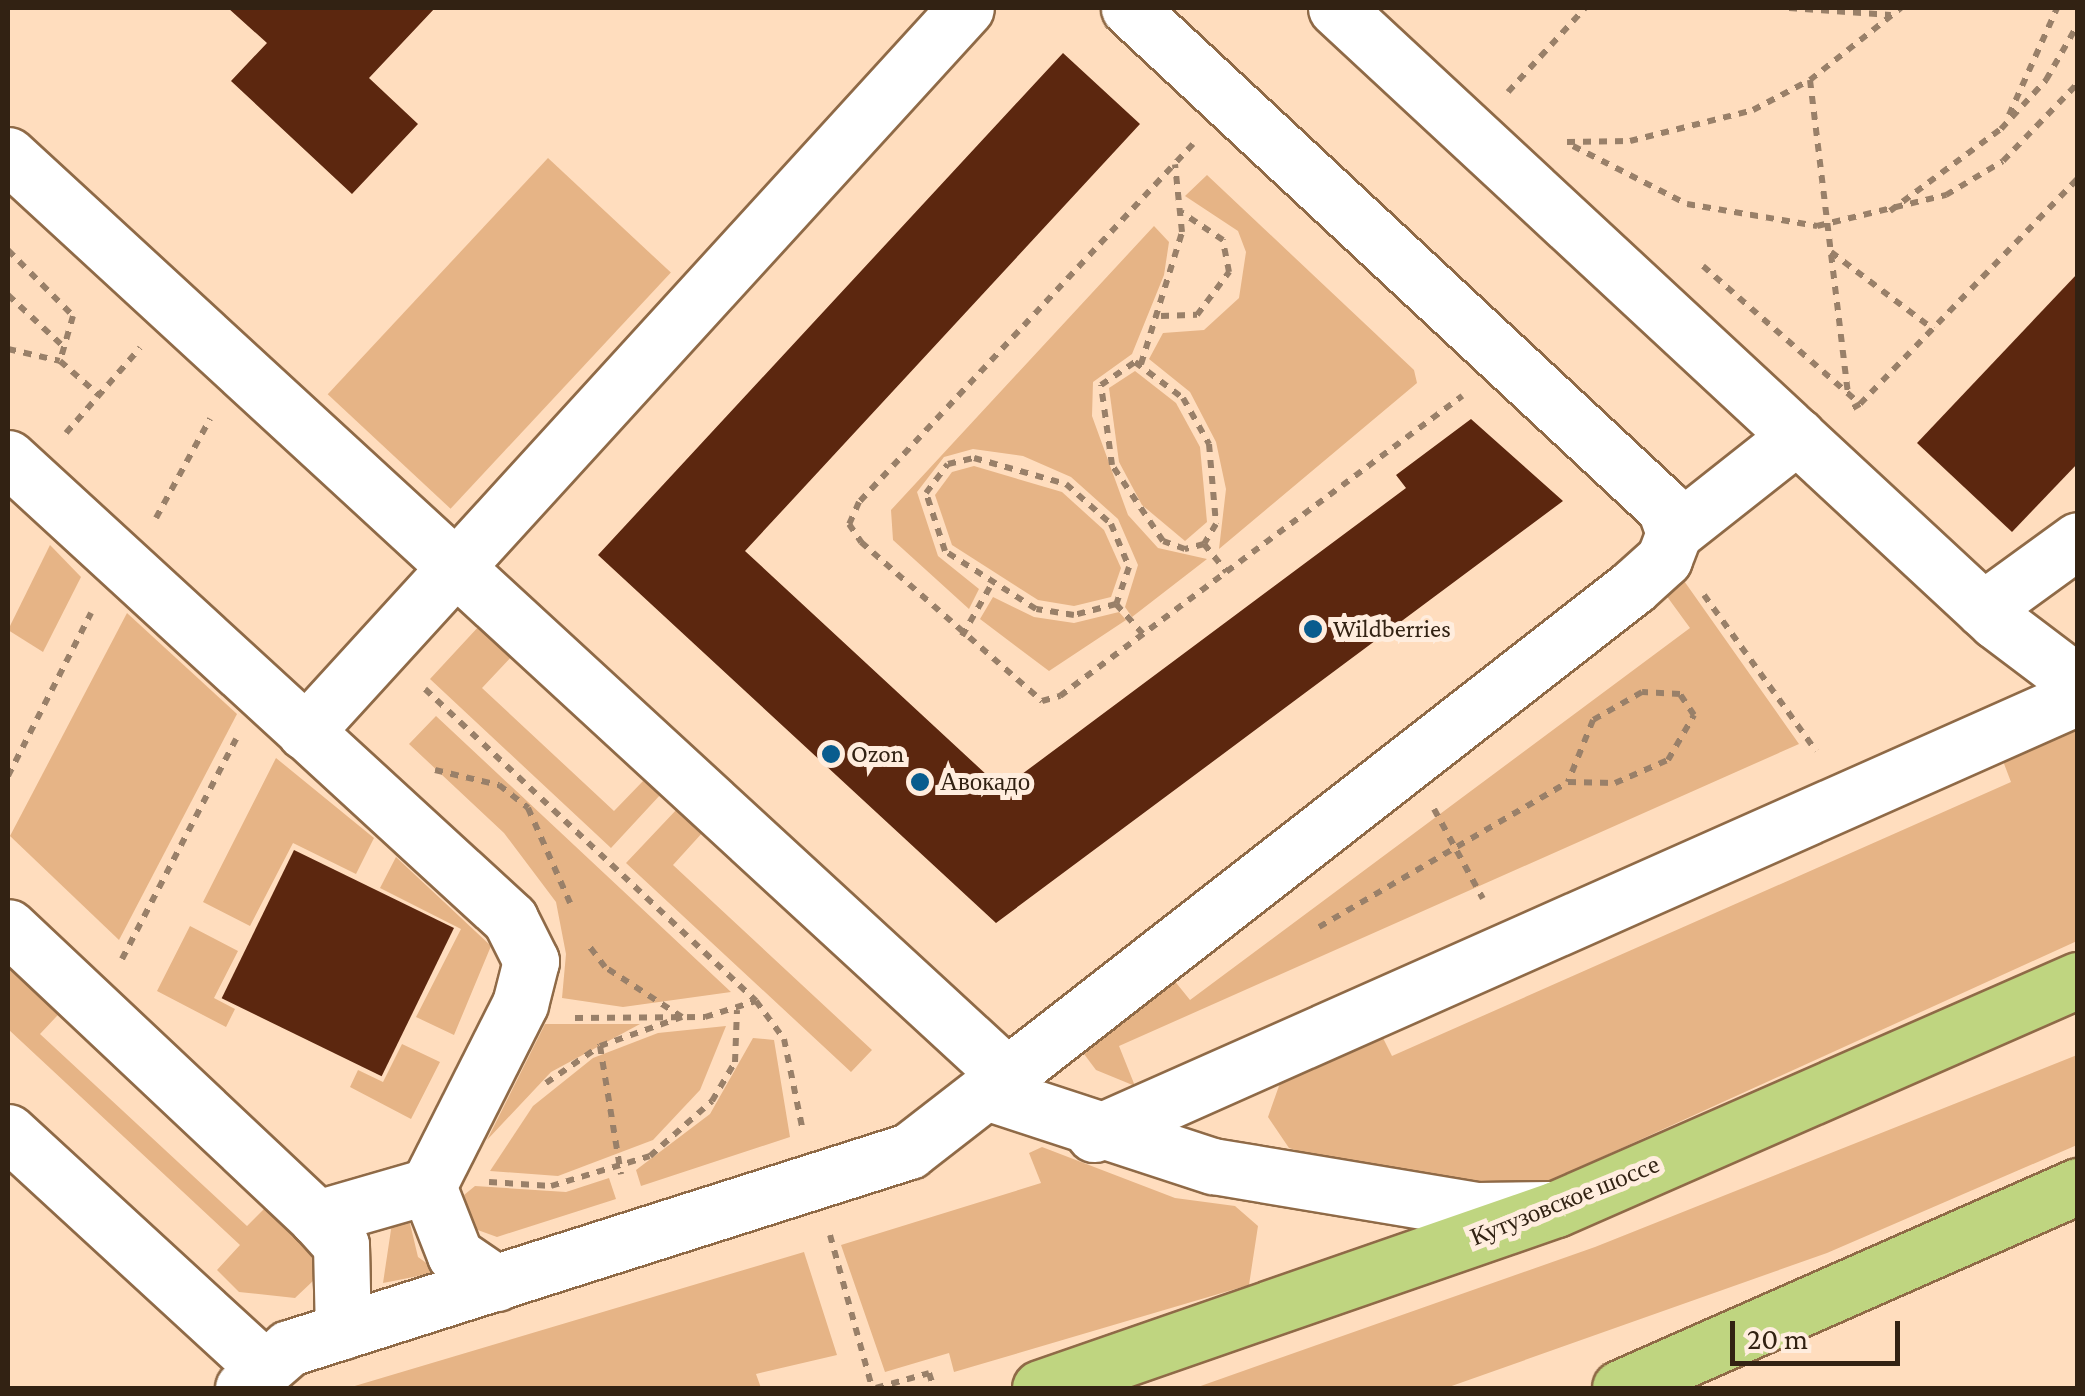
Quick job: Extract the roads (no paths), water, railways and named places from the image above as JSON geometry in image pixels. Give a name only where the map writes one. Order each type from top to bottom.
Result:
[{"type":"main road","name":"Кутузовское шоссе","points":[[1040,1388],[1556,1209],[2078,980]]},
{"type":"main road","points":[[1620,1388],[2078,1186]]},
{"type":"lane","points":[[305,732],[966,8]]},
{"type":"lane","points":[[1129,8],[1665,508],[1669,546]]},
{"type":"lane","points":[[1336,8],[1984,609],[2078,683]]},
{"type":"lane","points":[[8,155],[455,567],[997,1084],[1094,1134],[1213,1166],[1458,1207],[1556,1209]]},
{"type":"lane","points":[[8,1132],[252,1377],[343,1331],[496,1283],[810,1162],[909,1151],[1405,765],[1797,436]]},
{"type":"lane","points":[[18,467],[114,582],[305,732],[526,940],[520,1004],[450,1181],[455,1255],[496,1283]]},
{"type":"lane","points":[[1984,609],[2078,540]]},
{"type":"lane","points":[[1094,1134],[2078,697]]},
{"type":"lane","points":[[8,926],[341,1245],[343,1331]]},
{"type":"lane","points":[[317,1218],[450,1181]]},
{"type":"place","name":"Wildberries","points":[[1313,629]]},
{"type":"place","name":"Ozon","points":[[831,754]]},
{"type":"place","name":"Авокадо","points":[[920,782]]}]
